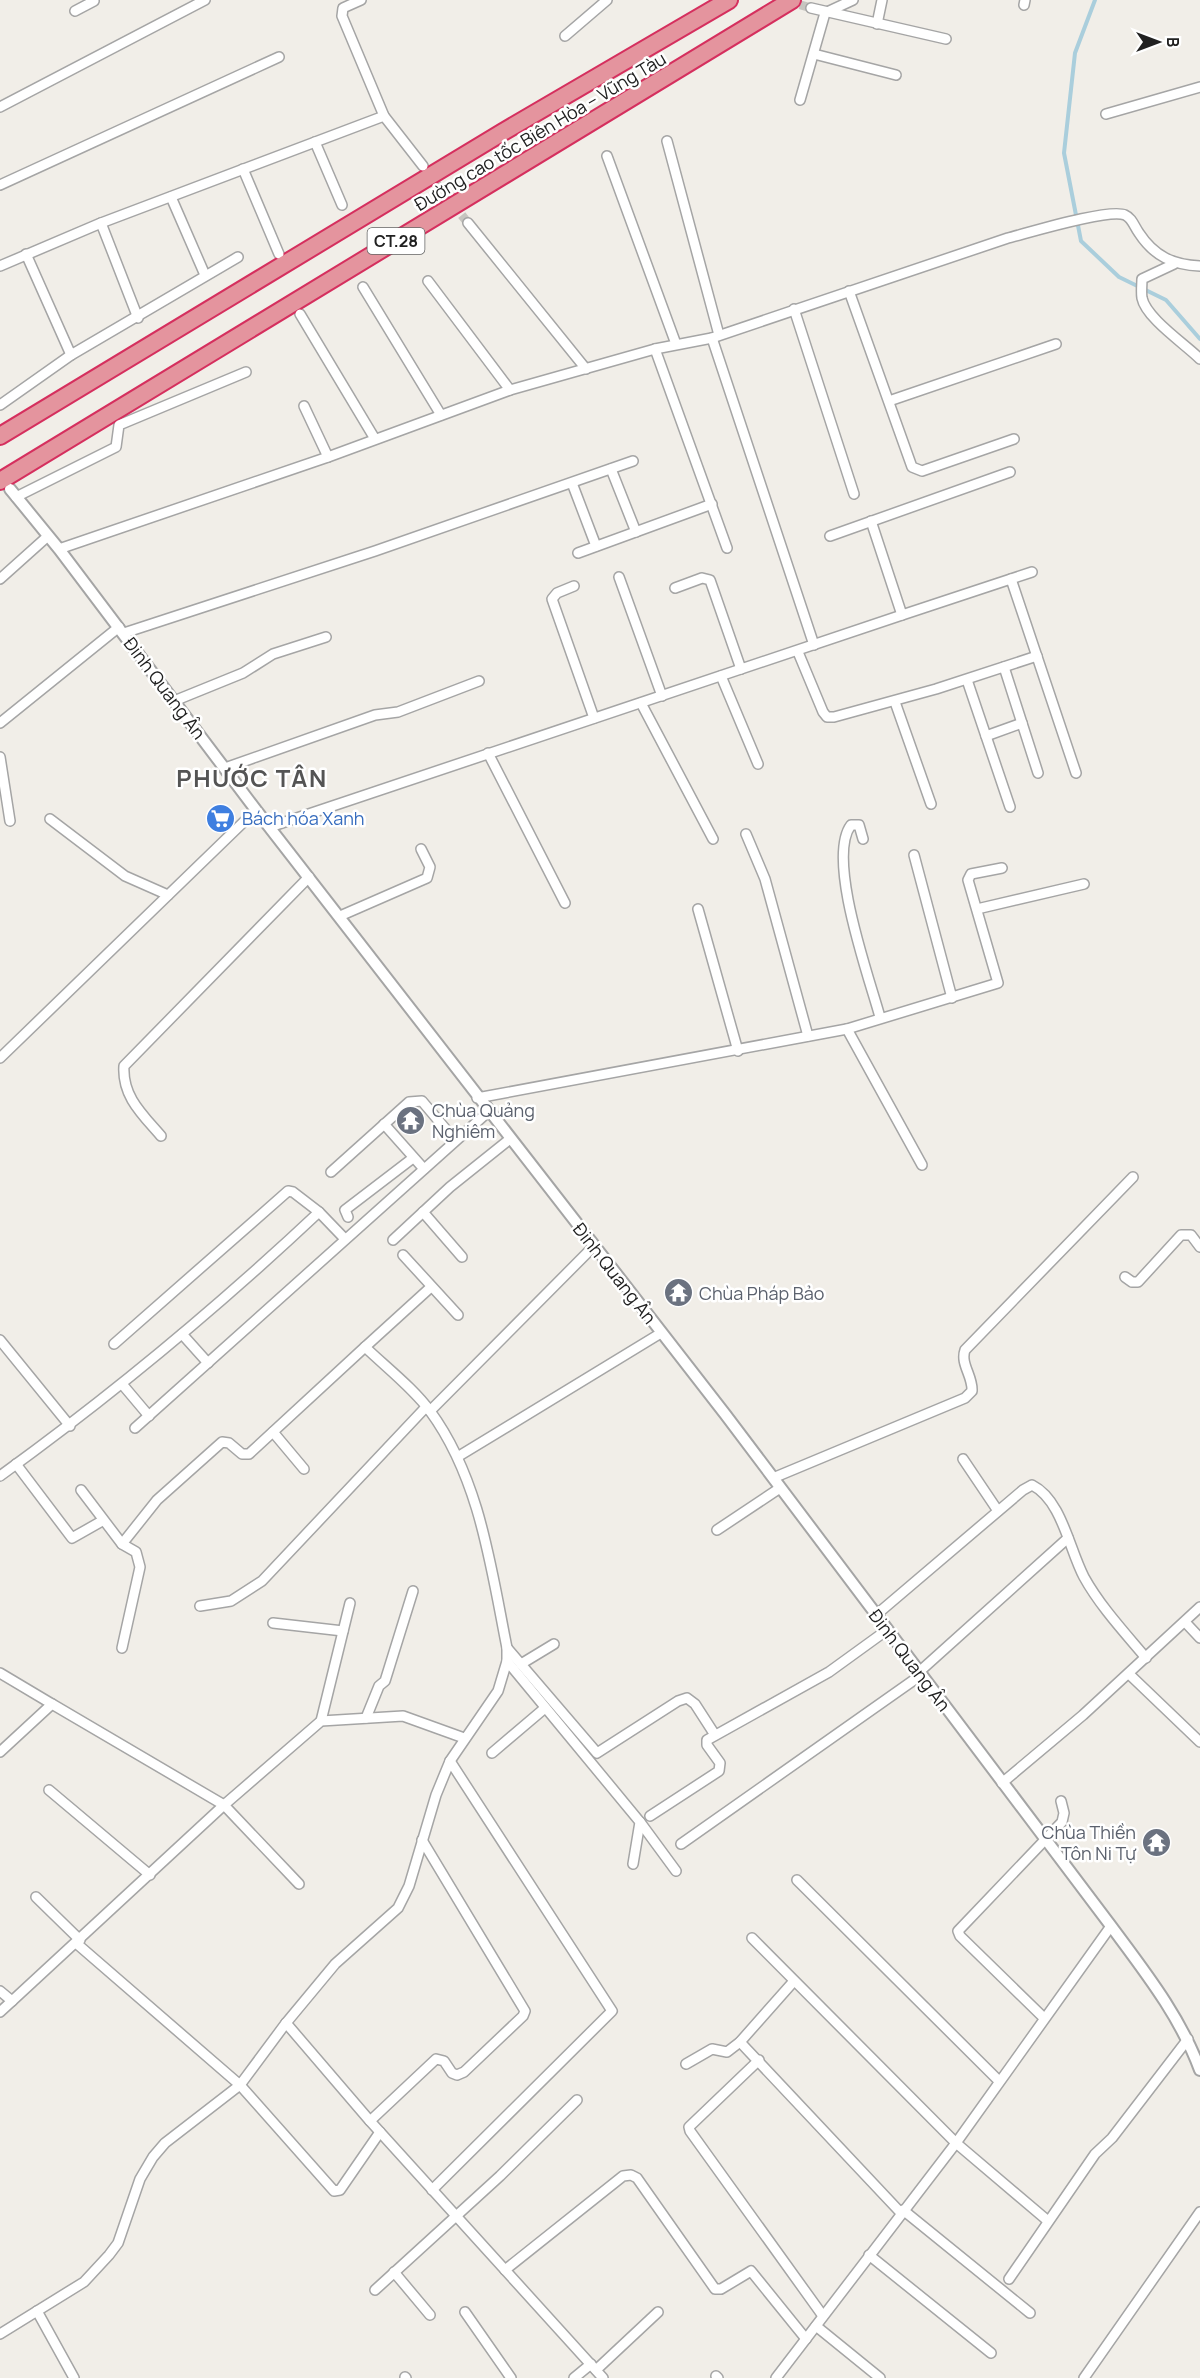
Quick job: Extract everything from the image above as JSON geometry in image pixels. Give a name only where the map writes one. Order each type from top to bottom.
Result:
[{"type":"highway","name":"Đường cao tốc Biên Hòa – Vũng Tàu","points":[[0,436],[503,132],[729,0]]},
{"type":"highway","name":"Đường cao tốc Biên Hòa – Vũng Tàu","points":[[9,489],[792,0]]},
{"type":"street","points":[[75,11],[94,0]]},
{"type":"street","points":[[0,107],[205,0]]},
{"type":"street","points":[[361,0],[343,8],[342,16],[384,116],[423,166]]},
{"type":"street","points":[[564,36],[607,0]]},
{"type":"street","points":[[825,13],[853,0]]},
{"type":"street","points":[[876,24],[882,0]]},
{"type":"street","points":[[812,8],[825,13],[946,39]]},
{"type":"street","points":[[800,100],[825,13]]},
{"type":"street","points":[[814,54],[896,75]]},
{"type":"street","points":[[0,184],[279,57]]},
{"type":"street","points":[[1106,114],[1200,87]]},
{"type":"street","points":[[0,266],[101,223],[384,116]]},
{"type":"street","points":[[667,141],[716,337],[814,645]]},
{"type":"street","points":[[315,142],[342,205]]},
{"type":"street","points":[[607,156],[676,344]]},
{"type":"street","points":[[243,169],[279,254]]},
{"type":"street","points":[[171,197],[205,275]]},
{"type":"street","points":[[59,549],[328,457],[510,390],[655,349],[716,337],[1008,238],[1118,213],[1125,215],[1150,246],[1174,264]]},
{"type":"street","points":[[101,223],[138,318]]},
{"type":"street","points":[[468,223],[586,369]]},
{"type":"street","points":[[26,254],[71,355]]},
{"type":"street","points":[[0,405],[71,355],[138,318],[205,275],[238,257]]},
{"type":"street","points":[[1200,266],[1174,264],[1142,279],[1142,297],[1146,307],[1200,359]]},
{"type":"street","points":[[428,280],[510,390]]},
{"type":"street","points":[[363,287],[441,415]]},
{"type":"street","points":[[849,291],[912,467],[916,471],[922,471],[1014,439]]},
{"type":"street","points":[[794,309],[854,494]]},
{"type":"street","points":[[300,314],[375,440]]},
{"type":"street","points":[[889,401],[1056,344]]},
{"type":"street","points":[[655,349],[727,548]]},
{"type":"street","points":[[9,489],[116,447],[119,425],[246,372]]},
{"type":"street","points":[[304,406],[328,457]]},
{"type":"street","points":[[0,723],[121,630],[633,461]]},
{"type":"street","points":[[611,469],[636,531]]},
{"type":"street","points":[[830,536],[1011,472]]},
{"type":"street","points":[[572,483],[596,546]]},
{"type":"street","name":"Đinh Quang Ân","points":[[9,489],[59,549],[255,810],[340,916],[477,1098],[776,1483],[1111,1926],[1163,1996],[1188,2039],[1200,2070]]},
{"type":"street","points":[[578,553],[712,504]]},
{"type":"street","points":[[871,521],[902,615]]},
{"type":"street","points":[[0,579],[48,536]]},
{"type":"street","points":[[270,827],[1032,572]]},
{"type":"street","points":[[619,576],[662,696]]},
{"type":"street","points":[[675,588],[702,578],[710,580],[741,669]]},
{"type":"street","points":[[1011,579],[1076,773]]},
{"type":"street","points":[[574,586],[557,593],[552,600],[594,718]]},
{"type":"street","points":[[174,701],[243,673],[264,658],[326,637]]},
{"type":"street","points":[[798,651],[827,717],[895,702],[1037,656]]},
{"type":"street","points":[[1004,667],[1038,773]]},
{"type":"street","points":[[721,676],[758,764]]},
{"type":"street","points":[[967,680],[1010,807]]},
{"type":"street","points":[[225,768],[375,715],[398,712],[479,681]]},
{"type":"street","points":[[895,702],[931,804]]},
{"type":"street","points":[[641,703],[713,839]]},
{"type":"street","points":[[986,736],[1022,723]]},
{"type":"street","points":[[488,753],[565,903]]},
{"type":"street","points":[[0,758],[10,821]]},
{"type":"street","points":[[0,1058],[255,810]]},
{"type":"street","points":[[50,819],[125,876],[168,895]]},
{"type":"street","points":[[863,839],[858,825],[854,823],[849,827],[842,858],[845,887],[880,1017]]},
{"type":"street","points":[[746,834],[765,879],[808,1036]]},
{"type":"street","points":[[340,916],[427,878],[430,867],[421,849]]},
{"type":"street","points":[[914,855],[952,998]]},
{"type":"street","points":[[477,1098],[847,1029],[880,1017],[998,983],[969,876],[1002,868]]},
{"type":"street","points":[[160,1136],[129,1098],[123,1081],[124,1066],[309,877]]},
{"type":"street","points":[[977,909],[1084,885]]},
{"type":"street","points":[[698,909],[738,1051]]},
{"type":"street","points":[[847,1029],[922,1165]]},
{"type":"street","points":[[331,1172],[384,1124],[415,1100],[422,1101],[454,1139]]},
{"type":"street","points":[[135,1428],[424,1169],[454,1139],[488,1112]]},
{"type":"street","points":[[384,1124],[424,1169]]},
{"type":"street","points":[[393,1240],[510,1139]]},
{"type":"street","points":[[348,1218],[345,1210],[412,1158]]},
{"type":"street","points":[[717,1530],[776,1483],[965,1398],[972,1391],[972,1381],[964,1362],[965,1350],[1133,1177]]},
{"type":"street","points":[[114,1344],[284,1193],[293,1192],[319,1212],[345,1239]]},
{"type":"street","points":[[0,1476],[70,1426],[122,1384],[319,1212]]},
{"type":"street","points":[[423,1212],[462,1257]]},
{"type":"street","points":[[1125,1277],[1132,1282],[1138,1282],[1186,1233],[1191,1235],[1200,1247]]},
{"type":"street","points":[[200,1606],[222,1605],[262,1581],[428,1409],[594,1246]]},
{"type":"street","points":[[403,1255],[458,1315]]},
{"type":"street","points":[[122,1544],[157,1500],[222,1442],[229,1443],[245,1455],[432,1287]]},
{"type":"street","points":[[182,1334],[208,1363]]},
{"type":"street","points":[[459,1456],[661,1334]]},
{"type":"street","points":[[0,1340],[70,1426]]},
{"type":"street","points":[[0,2334],[84,2282],[118,2243],[140,2179],[165,2143],[226,2099],[240,2085],[286,2023],[335,1964],[399,1908],[409,1886],[450,1761],[498,1691],[507,1661],[507,1648],[484,1541],[459,1456],[428,1409],[365,1347]]},
{"type":"street","points":[[122,1384],[148,1416]]},
{"type":"street","points":[[273,1432],[304,1469]]},
{"type":"street","points":[[963,1459],[999,1511]]},
{"type":"street","points":[[16,1464],[72,1538],[76,1538],[102,1521]]},
{"type":"street","points":[[876,1616],[1032,1485],[1042,1490],[1068,1538],[1084,1577],[1116,1622],[1146,1658]]},
{"type":"street","points":[[81,1491],[122,1544],[136,1552],[140,1567],[122,1648]]},
{"type":"street","points":[[681,1844],[920,1674],[1068,1538]]},
{"type":"street","points":[[366,1718],[379,1686],[385,1681],[414,1591]]},
{"type":"street","points":[[0,2012],[224,1805],[321,1721],[350,1602]]},
{"type":"street","points":[[1002,1783],[1129,1674],[1200,1607]]},
{"type":"street","points":[[1185,1622],[1200,1638]]},
{"type":"street","points":[[273,1623],[343,1631]]},
{"type":"street","points":[[650,1816],[720,1771],[720,1762],[706,1742],[814,1681],[887,1630]]},
{"type":"street","points":[[521,1664],[554,1644]]},
{"type":"street","points":[[507,1648],[597,1753],[678,1701],[687,1698],[696,1704],[715,1735]]},
{"type":"street","points":[[507,1661],[640,1822],[676,1871]]},
{"type":"street","points":[[0,1673],[224,1805],[299,1884]]},
{"type":"street","points":[[1129,1674],[1200,1742]]},
{"type":"street","points":[[0,1752],[52,1704]]},
{"type":"street","points":[[492,1754],[545,1708]]},
{"type":"street","points":[[321,1721],[403,1716],[464,1738]]},
{"type":"street","points":[[432,2190],[612,2011],[450,1761]]},
{"type":"street","points":[[49,1790],[150,1875]]},
{"type":"street","points":[[1044,2018],[960,1936],[958,1930],[1063,1818],[1061,1801]]},
{"type":"street","points":[[633,1864],[640,1822]]},
{"type":"street","points":[[370,2121],[436,2059],[444,2061],[452,2073],[457,2075],[464,2072],[523,2016],[525,2010],[423,1840]]},
{"type":"street","points":[[797,1880],[999,2080]]},
{"type":"street","points":[[36,1897],[78,1942],[240,2085],[337,2192],[380,2132]]},
{"type":"street","points":[[776,2378],[956,2143],[1111,1926]]},
{"type":"street","points":[[752,1938],[956,2143],[1048,2221]]},
{"type":"street","points":[[686,2064],[712,2049],[727,2052],[740,2042],[794,1981]]},
{"type":"street","points":[[0,1991],[12,2001]]},
{"type":"street","points":[[286,2023],[370,2121],[597,2371]]},
{"type":"street","points":[[1009,2278],[1095,2154],[1112,2138],[1188,2039]]},
{"type":"street","points":[[740,2042],[902,2211],[1030,2313]]},
{"type":"street","points":[[759,2060],[689,2127],[823,2316]]},
{"type":"street","points":[[375,2290],[457,2216],[577,2100]]},
{"type":"street","points":[[506,2270],[623,2176],[631,2175],[637,2178],[715,2289],[721,2289],[751,2271],[806,2339]]},
{"type":"street","points":[[1084,2378],[1200,2212]]},
{"type":"street","points":[[869,2255],[991,2353]]},
{"type":"street","points":[[394,2272],[430,2315]]},
{"type":"street","points":[[37,2311],[74,2378]]},
{"type":"street","points":[[465,2312],[511,2378]]},
{"type":"street","points":[[574,2378],[597,2371],[658,2312]]},
{"type":"street","points":[[816,2326],[880,2378]]},
{"type":"waterway","points":[[1095,0],[1075,53],[1064,153],[1081,241],[1119,277],[1166,300],[1200,339]]},
{"type":"tunnel","points":[[787,1],[811,8]]},
{"type":"tunnel","points":[[428,173],[468,223]]},
{"type":"place","name":"Bách hóa Xanh","points":[[221,818]]},
{"type":"place","name":"Chùa Quảng Nghiêm","points":[[411,1120]]},
{"type":"place","name":"Chùa Pháp Bảo","points":[[678,1293]]},
{"type":"place","name":"Chùa Thiền Tôn Ni Tự","points":[[1157,1842]]},
{"type":"district","name":"PHƯỚC TÂN","points":[[252,777]]}]
